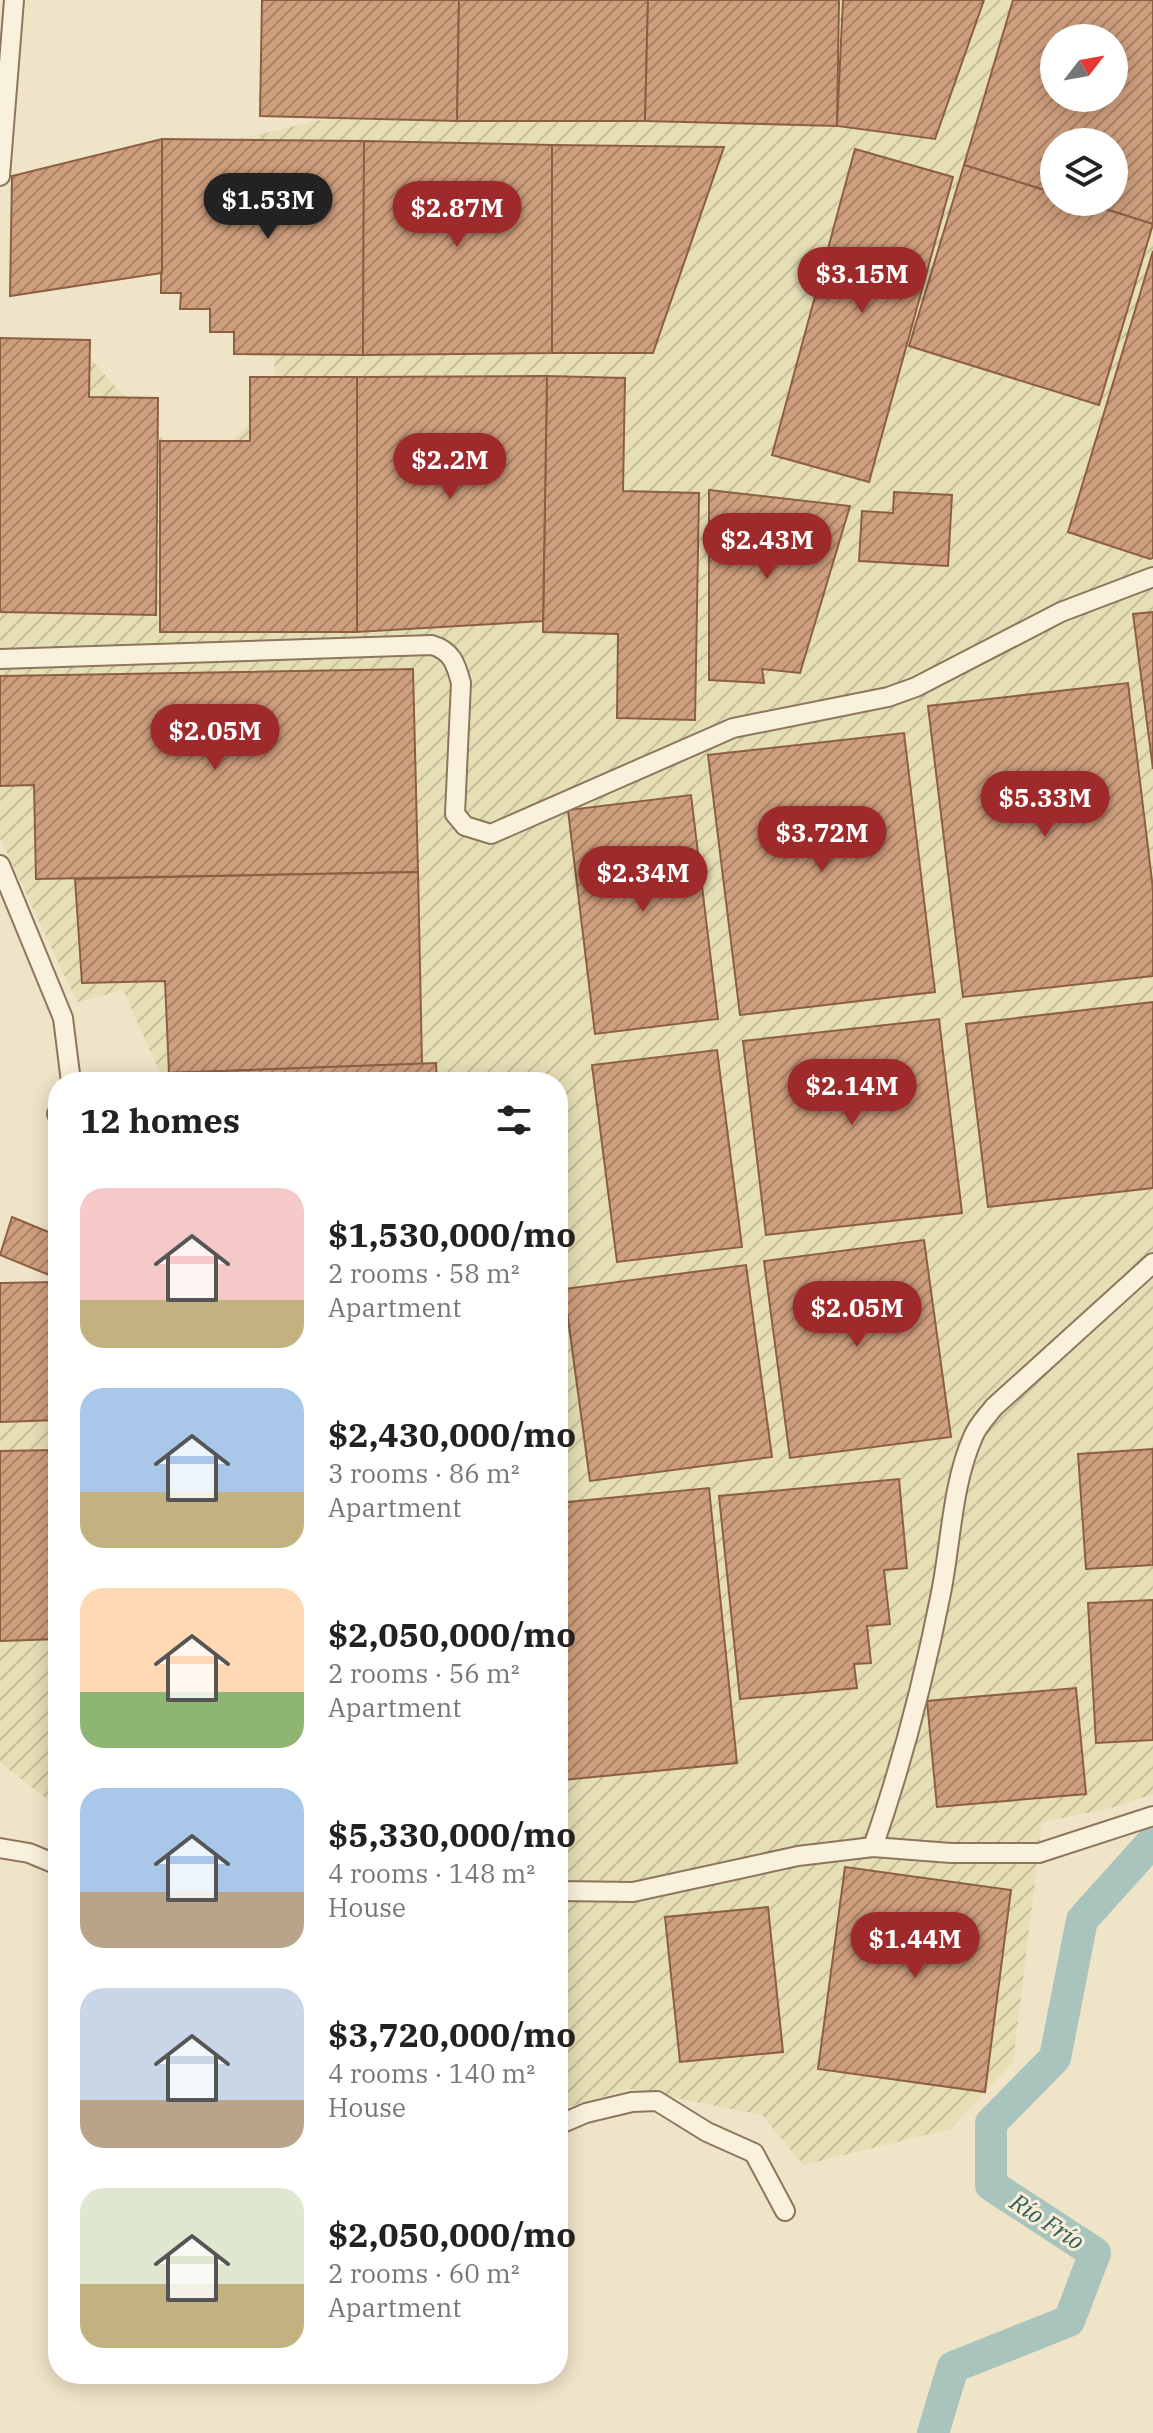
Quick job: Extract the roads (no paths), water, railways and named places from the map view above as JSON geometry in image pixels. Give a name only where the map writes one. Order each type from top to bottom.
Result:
[{"type":"street","points":[[0,176],[14,0]]},
{"type":"street","points":[[0,659],[432,645],[444,648],[456,663],[461,683],[455,814],[465,826],[491,834],[552,805],[662,762],[733,728],[888,697],[916,687],[1061,612],[1153,577]]},
{"type":"street","points":[[0,865],[63,1018],[70,1072]]},
{"type":"street","points":[[873,1847],[896,1781],[912,1717],[941,1593],[965,1459],[974,1434],[994,1407],[1153,1263]]},
{"type":"street","points":[[568,1891],[633,1892],[798,1856],[873,1847],[1039,1853],[1153,1816]]},
{"type":"street","points":[[0,1848],[29,1853],[48,1861]]},
{"type":"street","points":[[568,2121],[632,2102],[657,2101],[707,2132],[754,2153],[785,2211]]},
{"type":"waterway","name":"Río Frío","points":[[933,2433],[953,2367],[1069,2321],[1095,2253],[991,2185],[991,2123],[1055,2058],[1082,1920],[1153,1841]]}]
